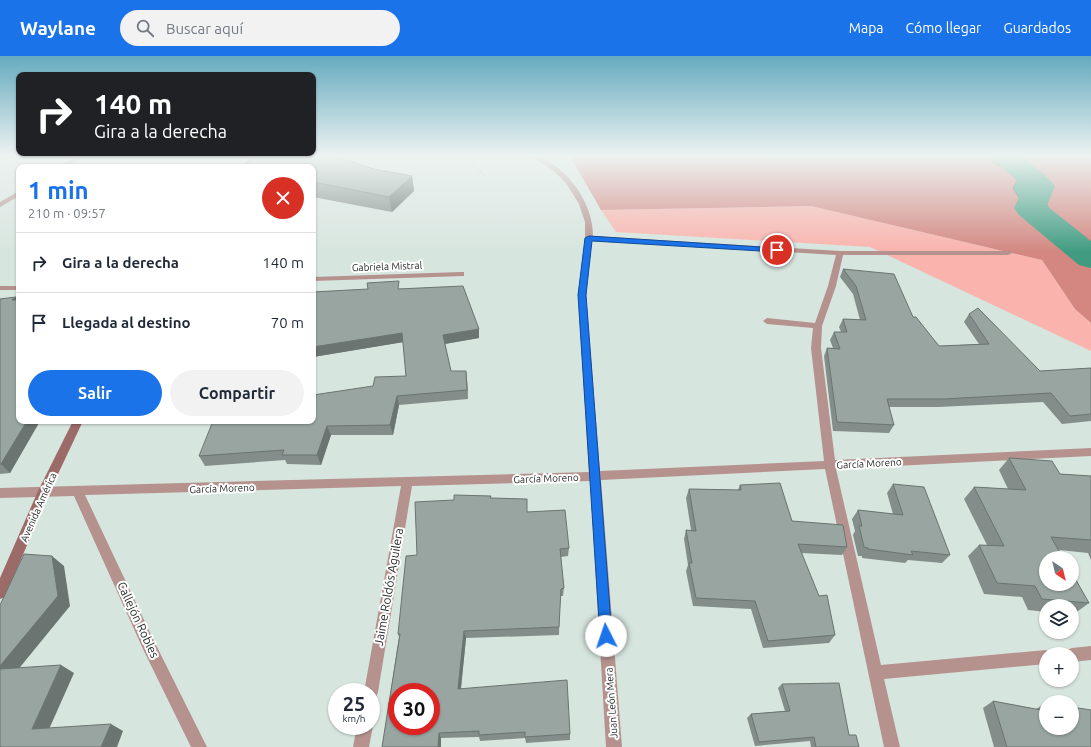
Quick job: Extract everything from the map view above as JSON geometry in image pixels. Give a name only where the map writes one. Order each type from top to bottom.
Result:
[{"type":"street","name":"Juan León Mera","points":[[574,188],[585,210],[589,223],[589,238],[582,295],[614,747]]},
{"type":"street","points":[[0,205],[16,195]]},
{"type":"street","points":[[589,238],[840,253],[1008,253]]},
{"type":"street","points":[[840,253],[832,286],[818,326],[816,348],[830,466],[892,747]]},
{"type":"street","name":"Gabriela Mistral","points":[[316,279],[461,274]]},
{"type":"street","points":[[0,288],[16,288]]},
{"type":"street","points":[[767,321],[818,326]]},
{"type":"street","name":"Avenida América","points":[[0,593],[44,491],[77,424]]},
{"type":"street","name":"García Moreno","points":[[0,493],[407,483],[594,476],[830,466],[1091,452]]},
{"type":"street","name":"Jaime Roldós Aguilera","points":[[373,683],[407,483]]},
{"type":"street","name":"Callejón Robles","points":[[78,492],[145,637],[199,747]]},
{"type":"street","points":[[1079,654],[1091,653]]},
{"type":"street","points":[[876,673],[1039,658]]},
{"type":"street","points":[[361,747],[363,735]]},
{"type":"shaded area","points":[[589,188],[1091,188],[1091,323],[1075,309],[1042,260],[811,206],[601,210]]},
{"type":"shaded area","points":[[1013,188],[1046,188],[1043,198],[1055,219],[1091,247],[1091,258],[1060,241],[1020,199]]},
{"type":"shaded area","points":[[811,206],[1042,260],[1075,309],[1091,323],[1091,351],[870,247],[616,232],[601,210]]},
{"type":"building","points":[[345,188],[399,188],[389,197]]},
{"type":"building","points":[[843,269],[894,274],[913,317],[916,317],[939,346],[989,344],[969,314],[978,308],[1040,371],[1091,368],[1091,414],[1070,416],[1051,393],[944,399],[887,399],[894,425],[837,422],[827,348],[840,349],[834,332],[847,332],[843,319],[866,320],[856,286]]},
{"type":"building","points":[[399,281],[398,289],[463,286],[479,329],[443,335],[451,371],[466,371],[467,390],[397,396],[390,425],[327,426],[317,455],[282,455],[284,450],[199,456],[212,424],[316,424],[316,395],[373,386],[375,377],[406,376],[402,333],[316,347],[316,292],[368,289],[367,283]]},
{"type":"building","points":[[16,297],[12,300],[16,300],[16,424],[25,424],[1,464],[0,464],[0,299]]},
{"type":"building","points":[[1009,458],[1052,461],[1060,474],[1091,476],[1091,540],[1051,537],[1059,551],[1039,551],[1039,591],[1079,591],[1079,585],[1089,603],[1079,602],[1079,599],[1042,599],[1035,586],[997,583],[979,545],[1004,546],[974,487],[1026,490]]},
{"type":"building","points":[[780,483],[792,521],[843,525],[847,547],[798,544],[819,596],[827,595],[835,635],[768,641],[755,601],[696,598],[689,563],[692,563],[686,530],[696,531],[689,489],[741,490],[740,485]]},
{"type":"building","points":[[893,484],[924,487],[950,555],[911,551],[913,555],[868,549],[864,547],[859,526],[862,526],[858,510],[903,515]]},
{"type":"building","points":[[454,495],[491,496],[490,498],[527,499],[527,512],[565,510],[569,548],[560,549],[564,588],[561,589],[559,627],[464,631],[458,689],[567,680],[570,734],[525,737],[525,732],[479,735],[479,731],[440,733],[440,683],[392,683],[400,634],[398,634],[406,556],[417,555],[415,502],[454,500]]},
{"type":"building","points":[[24,554],[52,556],[58,596],[0,666],[0,605]]},
{"type":"building","points":[[61,665],[32,729],[111,724],[101,747],[0,747],[0,669]]},
{"type":"building","points":[[839,683],[849,735],[856,735],[859,747],[816,747],[814,737],[759,742],[751,714],[790,711],[782,684]]},
{"type":"building","points":[[993,701],[1039,710],[1039,735],[1079,735],[1079,708],[1091,710],[1091,747],[1007,747]]},
{"type":"building","points":[[388,709],[388,735],[439,735],[438,747],[382,747]]},
{"type":"waterway","points":[[1039,188],[1030,208],[1091,258]]},
{"type":"route","points":[[606,636],[582,295],[589,238],[777,250]]}]
